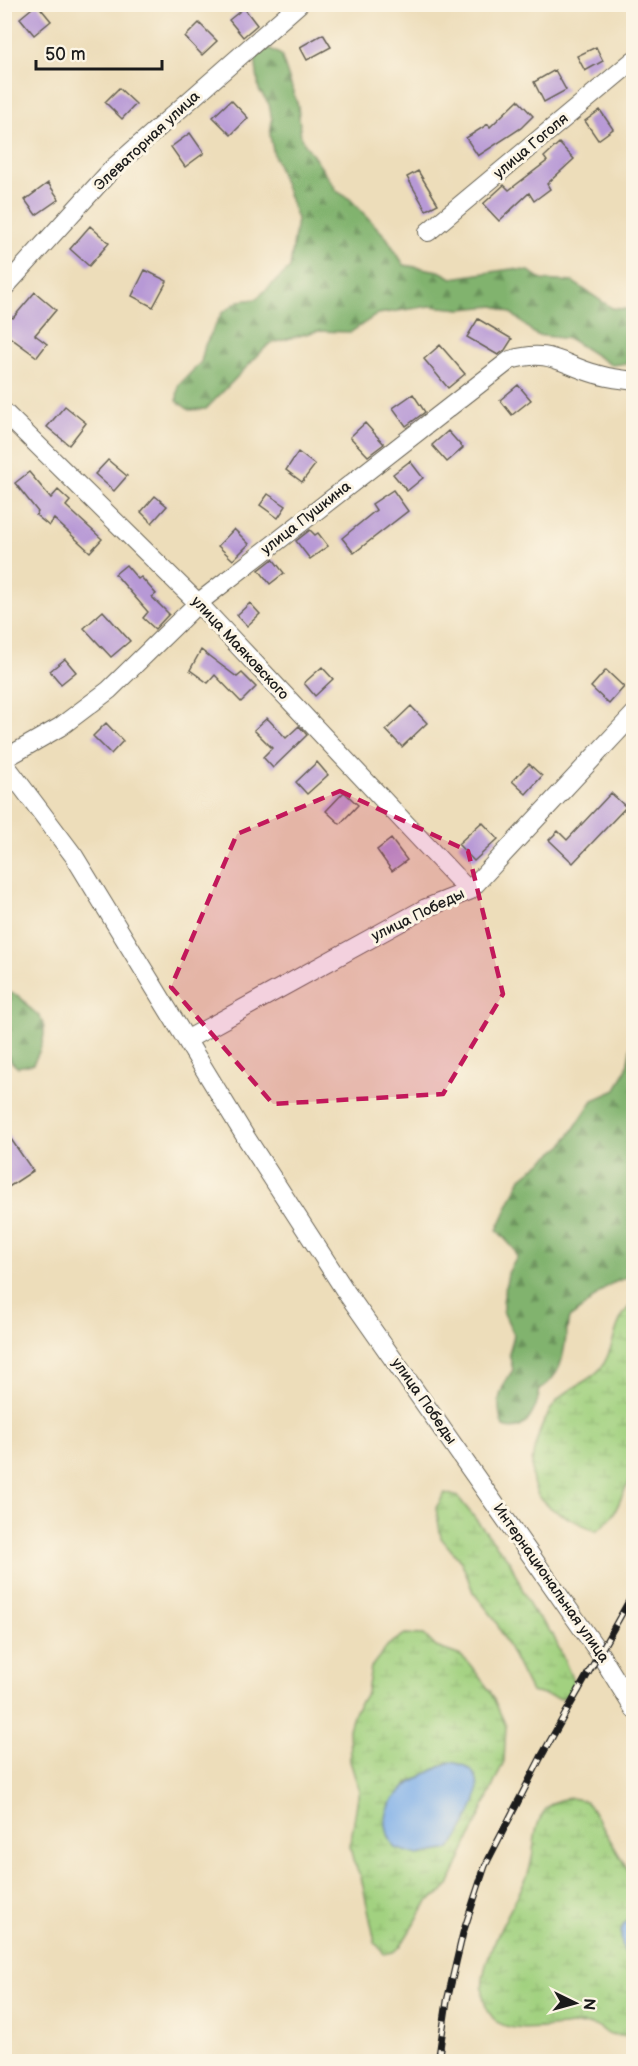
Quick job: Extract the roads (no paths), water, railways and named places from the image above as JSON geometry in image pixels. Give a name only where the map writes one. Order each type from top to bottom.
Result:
[{"type":"street","name":"Элеваторная улица","points":[[4,288],[114,167],[299,4]]},
{"type":"street","name":"улица Гоголя","points":[[428,232],[633,60]]},
{"type":"street","name":"улица Пушкина","points":[[4,761],[60,727],[109,690],[198,603],[510,360],[532,353],[550,356],[596,374],[633,381]]},
{"type":"street","name":"улица Маяковского","points":[[4,412],[198,603],[469,891]]},
{"type":"street","name":"улица Победы","points":[[188,1039],[426,908],[469,891],[633,714]]},
{"type":"street","name":"улица Победы","points":[[4,761],[74,856],[188,1039],[245,1136],[346,1292],[465,1459]]},
{"type":"street","name":"Интернациональная улица","points":[[465,1459],[600,1654],[633,1709]]},
{"type":"water","points":[[450,1762],[466,1767],[474,1775],[478,1786],[472,1812],[450,1849],[418,1855],[395,1848],[387,1832],[386,1818],[390,1805],[409,1785]]},
{"type":"water","points":[[634,1918],[633,1972],[624,1951],[621,1934],[626,1922]]},
{"type":"railway","points":[[438,2062],[447,2001],[463,1933],[485,1866],[541,1757],[634,1592]]}]
